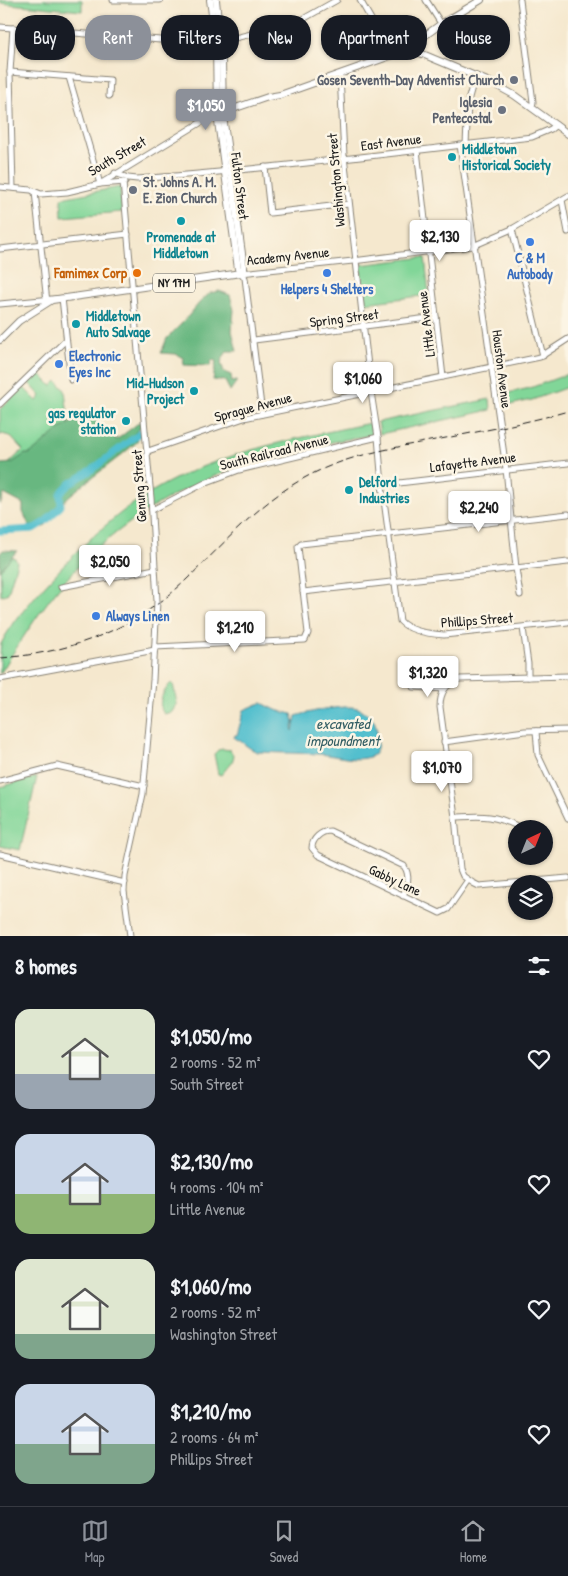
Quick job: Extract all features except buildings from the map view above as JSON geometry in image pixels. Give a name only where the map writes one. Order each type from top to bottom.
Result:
[{"type":"main road","name":"Fulton Street","points":[[210,0],[213,15]]},
{"type":"main road","name":"Fulton Street","points":[[216,0],[217,15]]},
{"type":"main road","name":"South Street","points":[[427,34],[481,0]]},
{"type":"main road","points":[[427,56],[506,91],[532,107],[568,134]]},
{"type":"main road","name":"Fulton Street","points":[[219,60],[220,113],[238,269],[241,272]]},
{"type":"main road","name":"South Street","points":[[220,113],[280,96],[379,60]]},
{"type":"main road","name":"Academy Avenue","points":[[62,298],[241,272]]},
{"type":"main road","name":"NY 17M","points":[[0,340],[19,321],[47,301],[62,298]]},
{"type":"street","points":[[112,0],[160,0]]},
{"type":"street","points":[[239,37],[296,23],[337,0]]},
{"type":"street","points":[[360,0],[369,15]]},
{"type":"street","points":[[426,0],[437,17]]},
{"type":"street","points":[[520,0],[533,102],[532,107]]},
{"type":"street","points":[[0,27],[161,40]]},
{"type":"street","points":[[13,28],[10,72],[13,188]]},
{"type":"street","points":[[10,72],[110,80],[109,96]]},
{"type":"street","name":"Washington Street","points":[[340,74],[344,160],[394,582]]},
{"type":"street","points":[[69,76],[100,184]]},
{"type":"street","points":[[466,144],[468,101],[475,76]]},
{"type":"street","name":"South Street","points":[[0,187],[41,194],[67,192],[100,184],[220,113]]},
{"type":"street","name":"East Avenue","points":[[100,184],[344,160],[537,136],[551,130],[556,125]]},
{"type":"street","name":"Houston Avenue","points":[[460,145],[490,367],[506,469],[510,520],[520,595]]},
{"type":"street","name":"Little Avenue","points":[[417,150],[443,377]]},
{"type":"street","points":[[265,167],[270,213],[349,204]]},
{"type":"street","name":"East Avenue","points":[[115,174],[137,179]]},
{"type":"street","name":"Genung Street","points":[[123,182],[148,452],[157,601],[144,786],[125,883],[124,896],[130,936]]},
{"type":"street","points":[[0,304],[47,301],[36,192]]},
{"type":"street","name":"Academy Avenue","points":[[241,272],[356,261],[473,246],[512,229],[568,196]]},
{"type":"street","points":[[562,200],[568,232]]},
{"type":"street","points":[[512,229],[543,356]]},
{"type":"street","points":[[0,249],[128,234]]},
{"type":"street","points":[[241,272],[245,278],[262,414]]},
{"type":"street","points":[[62,298],[71,380]]},
{"type":"street","name":"Spring Street","points":[[254,340],[436,317]]},
{"type":"street","name":"Sprague Avenue","points":[[148,452],[244,418],[543,356],[568,339]]},
{"type":"street","points":[[0,404],[66,340]]},
{"type":"street","name":"South Railroad Avenue","points":[[152,510],[207,482],[240,470],[378,437]]},
{"type":"street","name":"Lafayette Avenue","points":[[382,485],[568,463]]},
{"type":"street","points":[[0,679],[155,648],[302,641],[308,634],[298,546],[568,514]]},
{"type":"street","points":[[303,592],[568,562]]},
{"type":"street","points":[[61,587],[155,569]]},
{"type":"street","name":"Phillips Street","points":[[394,582],[401,623],[432,633],[444,635],[568,622]]},
{"type":"street","points":[[522,628],[528,664],[528,677]]},
{"type":"street","points":[[568,676],[463,678],[452,682],[444,689],[440,698],[460,869],[463,876],[479,886],[568,878]]},
{"type":"street","points":[[414,687],[444,689]]},
{"type":"street","points":[[444,742],[536,731],[568,730]]},
{"type":"street","points":[[536,731],[537,750],[540,760],[568,818]]},
{"type":"street","points":[[0,781],[57,766],[144,786]]},
{"type":"street","points":[[455,817],[491,816],[508,821]]},
{"type":"street","name":"Gabby Lane","points":[[402,896],[408,881],[407,871],[404,866],[330,831],[323,832],[314,840],[312,848],[316,854],[402,896],[442,913],[448,909],[468,880]]},
{"type":"street","points":[[0,854],[125,883]]},
{"type":"green space","points":[[0,0],[82,0],[82,11],[0,3]]},
{"type":"green space","points":[[120,187],[122,212],[62,217],[61,198]]},
{"type":"green space","points":[[425,257],[429,295],[365,303],[360,265]]},
{"type":"green space","points":[[219,291],[230,295],[234,310],[232,331],[237,351],[227,351],[221,362],[224,372],[231,375],[232,382],[237,381],[230,391],[225,381],[213,380],[216,361],[212,360],[210,366],[184,365],[183,358],[176,354],[161,353],[167,338],[200,302],[210,293]]},
{"type":"green space","points":[[38,372],[52,386],[57,381],[65,390],[72,454],[2,470],[23,450],[10,436],[2,434],[0,436],[0,409],[23,387],[37,401],[41,396],[28,382]]},
{"type":"green space","points":[[568,374],[568,387],[532,400],[501,407],[499,395],[530,388]]},
{"type":"green space","points":[[490,399],[491,410],[380,434],[378,422]]},
{"type":"green space","points":[[90,412],[97,413],[96,432],[112,428],[116,440],[141,421],[141,427],[132,436],[137,436],[138,441],[68,497],[44,527],[29,525],[23,512],[23,504],[4,494],[0,505],[0,464],[12,463],[25,454],[29,454],[60,429]]},
{"type":"green space","points":[[370,423],[372,435],[326,443],[240,466],[200,482],[162,502],[125,526],[91,555],[58,589],[20,641],[0,674],[1,644],[24,610],[82,547],[114,518],[137,501],[191,471],[220,460],[279,443]]},
{"type":"green space","points":[[3,550],[17,551],[0,570],[0,553]]},
{"type":"green space","points":[[0,553],[15,558],[17,562],[8,593],[1,596]]},
{"type":"green space","points":[[171,683],[173,684],[177,703],[172,712],[164,714],[161,702],[165,690]]},
{"type":"green space","points":[[218,750],[230,750],[234,756],[232,762],[221,775],[218,774],[214,754]]},
{"type":"green space","points":[[37,777],[20,850],[0,846],[0,787]]},
{"type":"water","name":"excavated impoundment","points":[[262,703],[276,710],[292,714],[294,722],[293,731],[296,716],[319,710],[347,707],[360,709],[374,721],[378,738],[377,749],[372,756],[360,759],[319,754],[258,752],[234,738],[237,735],[244,710]]},
{"type":"waterway","points":[[0,531],[33,529],[46,521],[61,506],[60,494],[68,486],[142,432]]},
{"type":"railway","points":[[0,658],[52,651],[77,644],[124,625],[167,597],[274,497],[308,476],[326,468],[383,450],[515,424],[568,411]]},
{"type":"place","name":"Gosen Seventh-Day Adventist Church","points":[[514,80]]},
{"type":"place","name":"Iglesia Pentecostal","points":[[502,110]]},
{"type":"place","name":"Middletown Historical Society","points":[[452,157]]},
{"type":"place","name":"St. Johns A. M. E. Zion Church","points":[[133,190]]},
{"type":"place","name":"Promenade at Middletown","points":[[181,221]]},
{"type":"place","name":"C & M Autobody","points":[[530,242]]},
{"type":"place","name":"Famimex Corp","points":[[137,273]]},
{"type":"place","name":"Helpers 4 Shelters","points":[[327,273]]},
{"type":"place","name":"Middletown Auto Salvage","points":[[76,324]]},
{"type":"place","name":"Electronic Eyes Inc","points":[[59,364]]},
{"type":"place","name":"Mid-Hudson Project","points":[[194,391]]},
{"type":"place","name":"gas regulator station","points":[[126,421]]},
{"type":"place","name":"Delford Industries","points":[[349,490]]},
{"type":"place","name":"Always Linen","points":[[96,616]]}]
